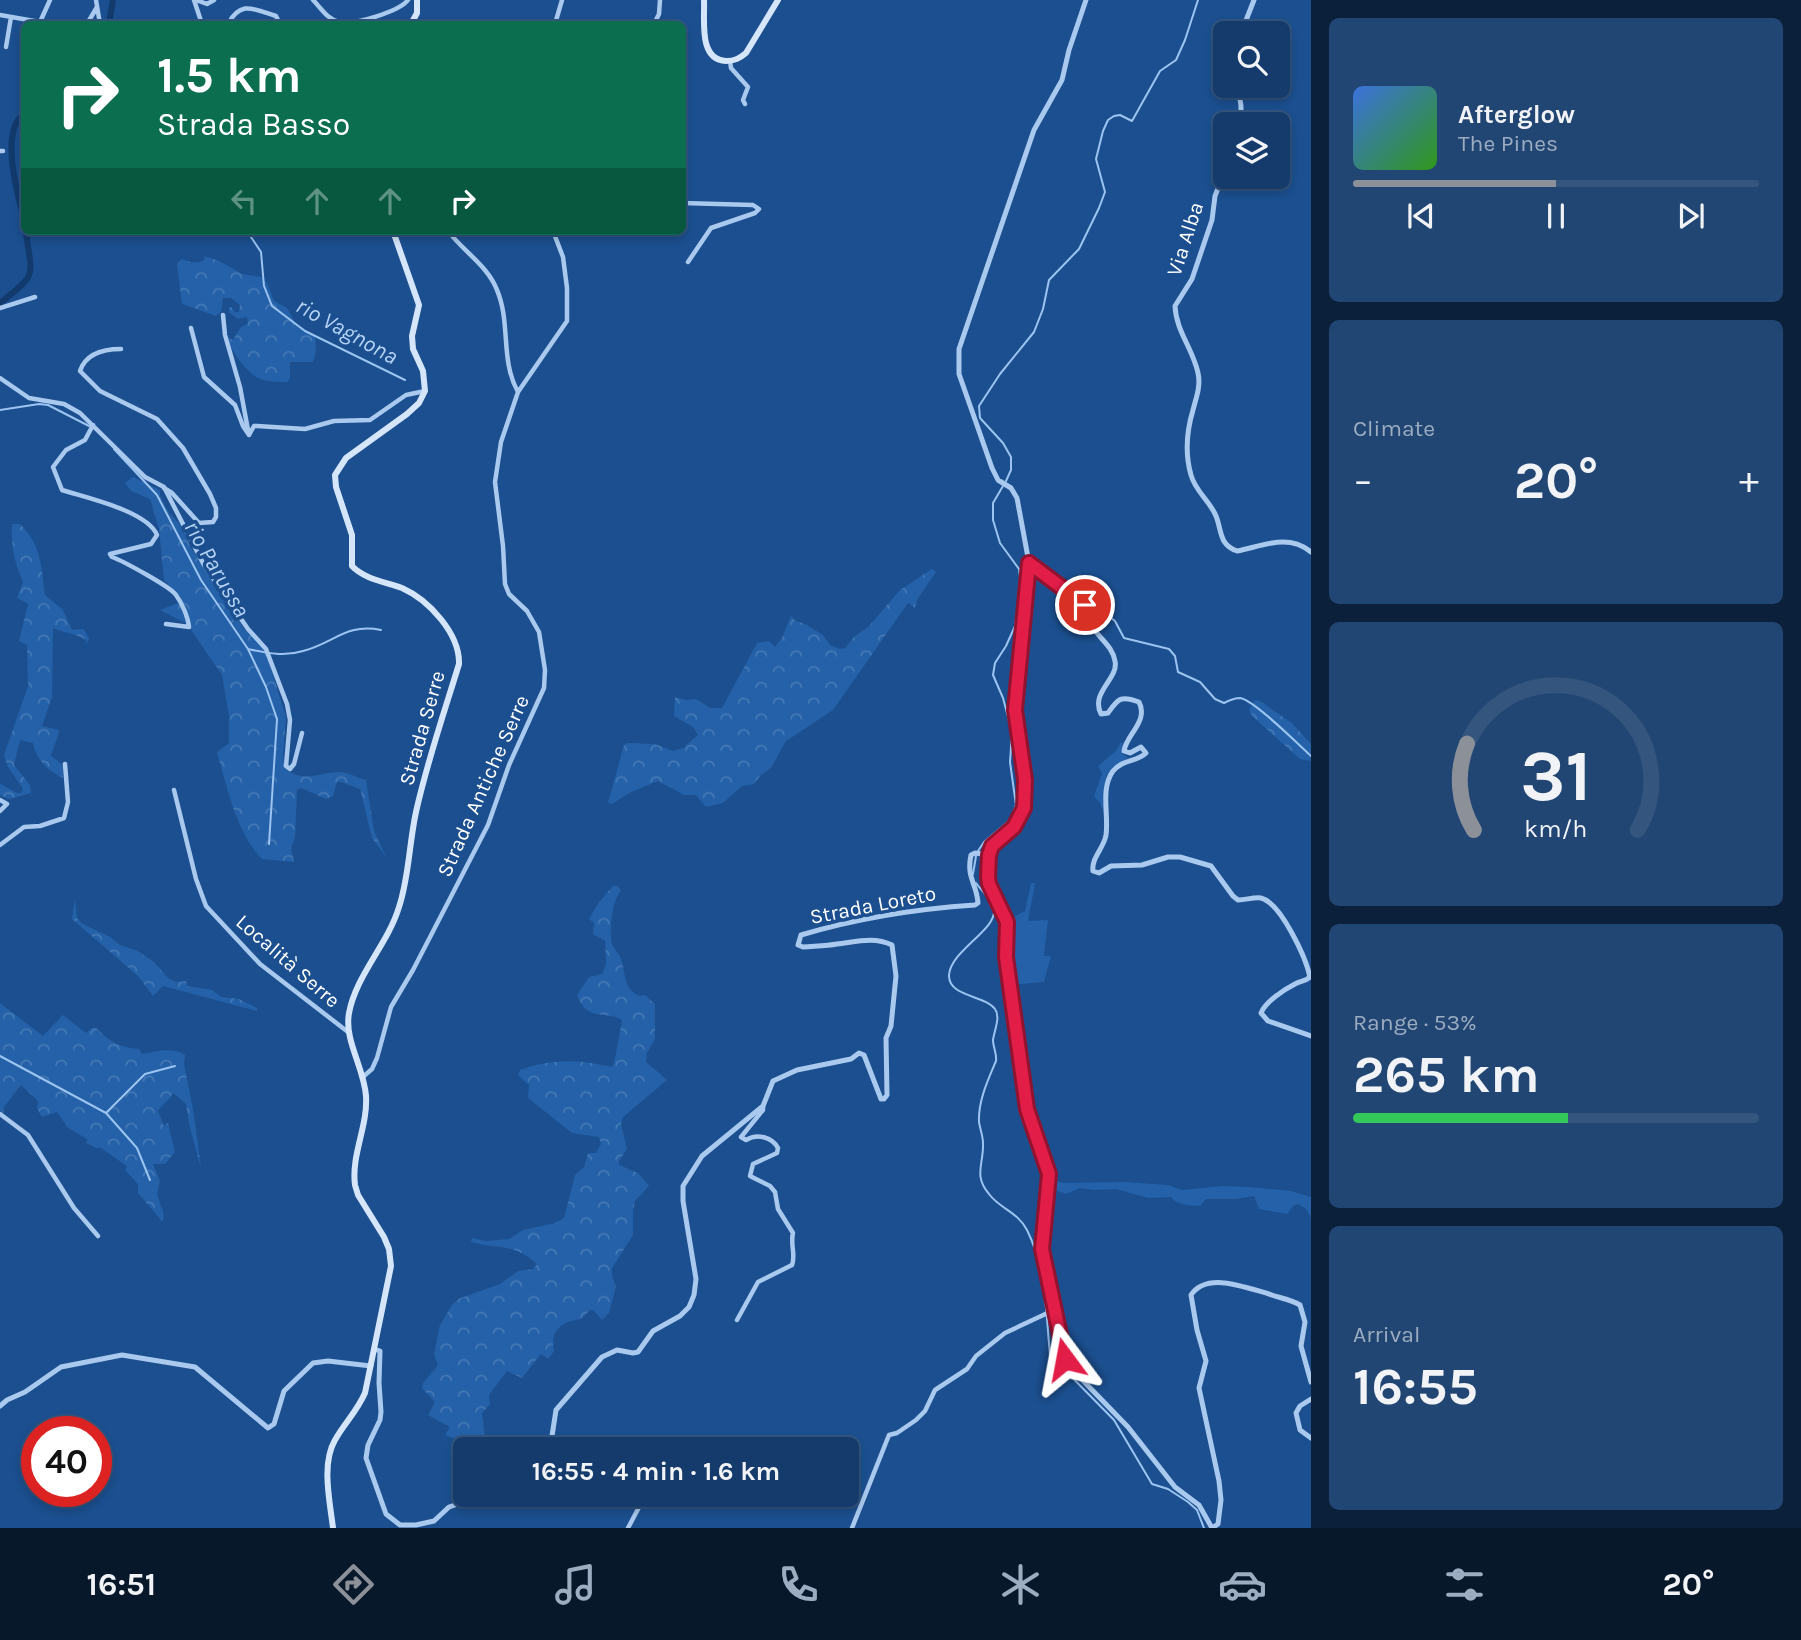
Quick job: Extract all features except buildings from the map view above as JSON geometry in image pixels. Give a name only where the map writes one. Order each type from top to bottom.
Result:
[{"type":"main road","points":[[413,21],[417,13],[417,0]]},
{"type":"main road","points":[[704,0],[708,50],[721,61],[740,58],[746,53],[778,0]]},
{"type":"main road","points":[[394,235],[419,304],[412,336],[413,349],[423,371],[425,391]]},
{"type":"main road","name":"Strada Serre","points":[[333,1528],[328,1456],[333,1442],[357,1411],[365,1393],[391,1266],[384,1237],[358,1195],[355,1185],[356,1156],[366,1109],[364,1076],[349,1032],[349,1013],[356,993],[399,908],[415,814],[459,664],[460,651],[449,632],[419,598],[404,589],[358,573],[352,566],[352,535],[336,487],[335,475],[346,458],[407,414],[419,403],[425,391]]},
{"type":"street","points":[[41,21],[50,0]]},
{"type":"street","points":[[195,0],[207,4],[214,0]]},
{"type":"street","points":[[195,0],[201,21]]},
{"type":"street","points":[[313,0],[330,18],[341,21]]},
{"type":"street","points":[[355,21],[394,10],[408,0]]},
{"type":"street","points":[[556,21],[562,0]]},
{"type":"street","points":[[656,21],[660,0]]},
{"type":"street","points":[[1086,0],[1062,80],[1034,130],[959,349],[959,374],[992,468],[1001,481],[1014,491],[1029,567],[1015,710],[1025,780],[1024,808],[1018,821],[985,854],[989,884],[1007,922],[1006,957],[1027,1109],[1049,1174],[1042,1249],[1052,1310],[1067,1364],[1128,1427],[1175,1487],[1199,1505],[1212,1528],[1218,1524],[1221,1500],[1214,1451],[1199,1388],[1206,1361],[1191,1295],[1195,1289],[1214,1284],[1243,1286],[1300,1305],[1305,1322],[1301,1346],[1311,1382]]},
{"type":"street","points":[[1246,21],[1254,0]]},
{"type":"street","points":[[88,21],[96,3]]},
{"type":"street","points":[[96,3],[99,21]]},
{"type":"street","points":[[230,21],[238,9],[243,7],[276,16],[277,21]]},
{"type":"street","points":[[0,15],[29,21]]},
{"type":"street","points":[[6,47],[11,17]]},
{"type":"street","points":[[730,61],[731,68],[748,87],[743,100],[745,104]]},
{"type":"street","name":"Via Alba","points":[[1218,189],[1212,220],[1192,279],[1174,306],[1180,331],[1198,376],[1197,396],[1188,433],[1191,476],[1213,510],[1222,540],[1230,549],[1237,551],[1283,541],[1302,545],[1311,552]]},
{"type":"street","points":[[686,203],[753,205],[759,209],[755,213],[711,228],[688,262]]},
{"type":"street","points":[[452,235],[494,282],[504,314],[508,368],[518,391]]},
{"type":"street","name":"Strada Antiche Serre","points":[[364,1076],[372,1069],[377,1058],[391,1007],[488,825],[509,765],[544,688],[545,670],[539,632],[527,611],[509,594],[505,584],[495,489],[501,442],[518,391],[568,321],[563,257],[555,235]]},
{"type":"street","points":[[0,308],[35,297]]},
{"type":"street","points":[[223,315],[225,335],[240,387],[249,435]]},
{"type":"street","points":[[191,328],[204,377],[235,405],[249,435]]},
{"type":"street","points":[[0,378],[29,398],[72,408],[145,478],[172,493],[199,523],[213,522],[216,508],[183,448],[157,419],[100,391],[80,371],[82,365],[93,355],[106,349],[121,349]]},
{"type":"street","points":[[249,435],[254,426],[305,429],[334,421],[370,420],[405,395],[425,391]]},
{"type":"street","points":[[92,427],[85,440],[66,450],[53,467],[62,490],[130,512],[154,527],[157,535],[150,544],[110,554],[112,558],[124,561],[176,595],[190,624],[185,628],[166,624]]},
{"type":"street","points":[[164,487],[204,565],[268,653],[287,704],[290,720],[285,757],[286,766],[290,769],[294,764],[302,733]]},
{"type":"street","points":[[1029,567],[1087,610],[1091,627],[1110,651],[1116,666],[1101,691],[1101,714],[1108,713],[1115,702],[1122,698],[1139,702],[1142,707],[1138,724],[1124,746],[1124,751],[1130,753],[1141,747],[1146,751],[1143,757],[1122,763],[1108,780],[1106,836],[1093,864],[1093,871],[1099,873],[1111,866],[1142,865],[1168,857],[1180,858],[1211,866],[1238,900],[1255,898],[1270,903],[1285,921],[1310,977],[1308,981],[1292,986],[1262,1009],[1262,1016],[1268,1021],[1311,1036]]},
{"type":"street","points":[[0,845],[24,827],[47,825],[64,818],[68,802],[65,764]]},
{"type":"street","name":"Località Serre","points":[[174,790],[196,879],[206,906],[260,964],[349,1032]]},
{"type":"street","points":[[0,800],[7,804],[0,811]]},
{"type":"street","name":"Strada Loreto","points":[[552,1437],[556,1410],[602,1357],[617,1350],[638,1352],[658,1328],[680,1316],[689,1307],[696,1279],[683,1186],[702,1156],[763,1106],[773,1081],[785,1074],[851,1059],[859,1053],[864,1055],[877,1094],[881,1099],[887,1095],[886,1038],[891,1026],[896,976],[892,945],[858,939],[803,947],[798,945],[801,935],[842,922],[927,908],[975,905],[978,903],[978,897],[969,872],[971,855],[985,854]]},
{"type":"street","points":[[737,1320],[758,1282],[792,1265],[794,1261],[791,1240],[793,1233],[778,1209],[775,1192],[770,1186],[750,1176],[752,1164],[773,1155],[779,1148],[770,1139],[756,1136],[742,1140],[740,1137],[763,1110],[763,1106]]},
{"type":"street","points":[[0,1114],[28,1135],[71,1204],[98,1236]]},
{"type":"street","points":[[852,1528],[889,1435],[897,1433],[916,1420],[925,1411],[935,1390],[967,1369],[976,1356],[995,1341],[1021,1324],[1052,1310]]},
{"type":"street","points":[[374,1349],[380,1351],[382,1412],[368,1445],[366,1458],[386,1514],[400,1524],[416,1525],[434,1521],[453,1506]]},
{"type":"street","points":[[0,1406],[61,1367],[122,1355],[195,1367],[268,1428],[274,1424],[284,1391],[313,1363],[328,1361],[371,1366]]},
{"type":"street","points":[[1311,1399],[1300,1406],[1296,1413],[1300,1430],[1311,1438]]},
{"type":"street","points":[[628,1528],[639,1507]]},
{"type":"green space","points":[[204,256],[242,274],[261,277],[267,283],[274,301],[287,308],[296,324],[315,335],[316,351],[313,362],[290,362],[290,378],[287,382],[272,382],[253,375],[234,353],[226,336],[233,340],[240,328],[248,323],[247,317],[238,319],[229,312],[231,307],[235,312],[239,312],[240,305],[231,298],[223,298],[221,312],[216,316],[182,304],[177,264],[182,259],[199,262],[205,259]]},
{"type":"green space","points":[[133,477],[160,490],[160,496],[169,513],[183,527],[190,546],[204,568],[244,629],[260,643],[267,656],[286,717],[283,757],[285,768],[298,775],[339,772],[366,780],[374,831],[386,857],[372,838],[360,789],[341,782],[337,782],[333,796],[326,799],[301,788],[297,790],[295,838],[291,848],[294,862],[262,859],[245,836],[233,808],[217,752],[229,743],[229,716],[222,675],[187,624],[160,610],[178,603],[181,598],[164,580],[159,529],[150,499],[131,491],[125,483]]},
{"type":"green space","points":[[12,524],[20,524],[37,548],[45,595],[63,610],[72,630],[84,629],[89,639],[86,645],[86,640],[53,628],[52,697],[42,726],[59,730],[51,756],[63,765],[63,778],[43,764],[33,743],[20,740],[14,765],[30,785],[31,793],[9,799],[0,795],[0,784],[17,793],[21,793],[23,789],[8,767],[4,755],[28,686],[27,645],[19,641],[28,604],[17,598],[23,582],[14,553]]},
{"type":"green space","points":[[932,569],[936,572],[917,600],[915,608],[908,603],[833,710],[786,741],[771,768],[754,784],[742,786],[723,803],[706,807],[696,795],[684,795],[658,781],[631,792],[612,804],[608,803],[624,745],[655,744],[673,751],[683,748],[698,735],[693,727],[674,716],[675,697],[696,699],[710,708],[722,708],[757,643],[769,641],[775,647],[791,616],[823,635],[830,645],[845,648],[869,626],[900,590]]},
{"type":"green space","points":[[1255,700],[1292,723],[1311,744],[1311,761],[1300,759],[1252,716],[1249,709]]},
{"type":"green space","points":[[1121,742],[1121,752],[1128,758],[1114,769],[1107,782],[1104,814],[1094,796],[1102,773],[1098,766],[1116,751]]},
{"type":"green space","points":[[1031,883],[1035,883],[1028,921],[1048,920],[1044,956],[1051,956],[1044,982],[1011,985],[1009,953],[1015,939],[1012,918],[1025,911]]},
{"type":"green space","points":[[613,886],[618,886],[621,891],[615,901],[612,916],[612,944],[621,959],[630,989],[639,996],[645,995],[655,1004],[655,1039],[647,1053],[646,1062],[667,1080],[623,1117],[621,1124],[627,1149],[619,1161],[619,1165],[638,1173],[649,1186],[635,1201],[633,1235],[612,1268],[616,1287],[609,1313],[602,1320],[590,1310],[581,1319],[563,1324],[556,1332],[554,1351],[548,1359],[541,1354],[522,1378],[507,1371],[489,1395],[490,1404],[482,1413],[485,1437],[453,1438],[445,1435],[450,1427],[428,1415],[435,1402],[422,1388],[438,1365],[434,1354],[440,1325],[458,1299],[500,1284],[518,1271],[533,1269],[537,1264],[521,1253],[471,1242],[472,1238],[485,1241],[509,1239],[523,1230],[555,1223],[564,1218],[575,1175],[584,1167],[588,1153],[596,1153],[601,1144],[599,1137],[572,1133],[528,1098],[529,1085],[518,1075],[520,1070],[554,1062],[611,1067],[614,1064],[622,1020],[591,1012],[577,995],[589,977],[602,974],[606,964],[605,941],[593,934],[594,923],[589,919]]},
{"type":"green space","points":[[75,899],[77,918],[81,923],[120,945],[138,951],[154,962],[169,979],[186,981],[187,986],[212,990],[221,997],[239,999],[257,1008],[257,1011],[163,986],[153,996],[138,976],[72,919]]},
{"type":"green space","points":[[0,1003],[43,1036],[63,1015],[86,1033],[96,1028],[115,1043],[139,1049],[142,1054],[170,1050],[185,1055],[184,1064],[201,1168],[186,1104],[173,1093],[158,1111],[164,1126],[168,1123],[175,1152],[165,1164],[153,1164],[160,1181],[157,1194],[164,1215],[162,1221],[138,1193],[138,1184],[125,1170],[127,1166],[101,1148],[86,1143],[87,1139],[68,1128],[57,1112],[42,1117],[37,1108],[38,1101],[21,1085],[4,1107],[3,1114],[0,1111]]},
{"type":"green space","points":[[1052,1180],[1064,1183],[1124,1182],[1168,1185],[1182,1190],[1222,1186],[1291,1191],[1311,1197],[1311,1218],[1306,1209],[1298,1204],[1287,1214],[1259,1209],[1254,1196],[1206,1199],[1200,1206],[1180,1204],[1171,1197],[1148,1198],[1116,1189],[1080,1188],[1066,1194],[1050,1188]]},
{"type":"waterway","points":[[110,21],[113,0]]},
{"type":"waterway","points":[[1006,481],[1011,470],[1011,457],[1003,443],[980,418],[979,406],[1000,374],[1034,332],[1043,309],[1049,280],[1079,249],[1099,208],[1105,192],[1096,159],[1108,120],[1120,115],[1132,121],[1160,71],[1176,60],[1198,0]]},
{"type":"waterway","points":[[21,117],[13,134],[12,148],[12,163],[21,206]]},
{"type":"waterway","points":[[0,303],[22,285],[30,273],[27,235]]},
{"type":"waterway","name":"rio Vagnona","points":[[250,235],[261,252],[264,286],[272,306],[305,331],[405,380]]},
{"type":"waterway","name":"rio Parussa","points":[[0,410],[48,405],[89,426]]},
{"type":"waterway","name":"rio Parussa","points":[[114,449],[157,495],[201,580],[248,649],[266,687],[277,719],[269,844]]},
{"type":"waterway","points":[[978,851],[984,842],[1010,820],[1016,805],[1010,762],[1012,732],[1003,698],[993,675],[995,663],[1015,626],[1021,585],[1019,569],[1000,543],[993,520],[993,503],[1003,486]]},
{"type":"waterway","points":[[1019,569],[1033,570],[1083,608],[1106,614],[1115,621],[1124,638],[1169,649],[1175,656],[1178,672],[1200,682],[1215,699],[1224,703],[1238,698],[1246,700],[1311,756]]},
{"type":"waterway","points":[[248,649],[289,654],[314,648],[349,631],[381,630]]},
{"type":"waterway","points":[[973,874],[976,856]]},
{"type":"waterway","points":[[976,883],[993,906],[993,917],[982,933],[957,957],[949,975],[954,988],[990,1004],[997,1012],[993,1040],[996,1061],[984,1091],[979,1114],[983,1143],[981,1181],[993,1199],[1023,1224],[1033,1245],[1044,1291],[1050,1355],[1114,1420],[1152,1484],[1168,1489],[1188,1502],[1197,1510],[1204,1528]]},
{"type":"waterway","points":[[0,1056],[106,1113],[137,1148],[150,1180]]},
{"type":"waterway","points":[[106,1113],[145,1074],[175,1066]]},
{"type":"route","points":[[1065,1359],[1042,1249],[1049,1174],[1027,1109],[1006,957],[1007,922],[988,877],[992,846],[1014,827],[1024,808],[1026,797],[1015,710],[1029,563],[1085,605]]}]
